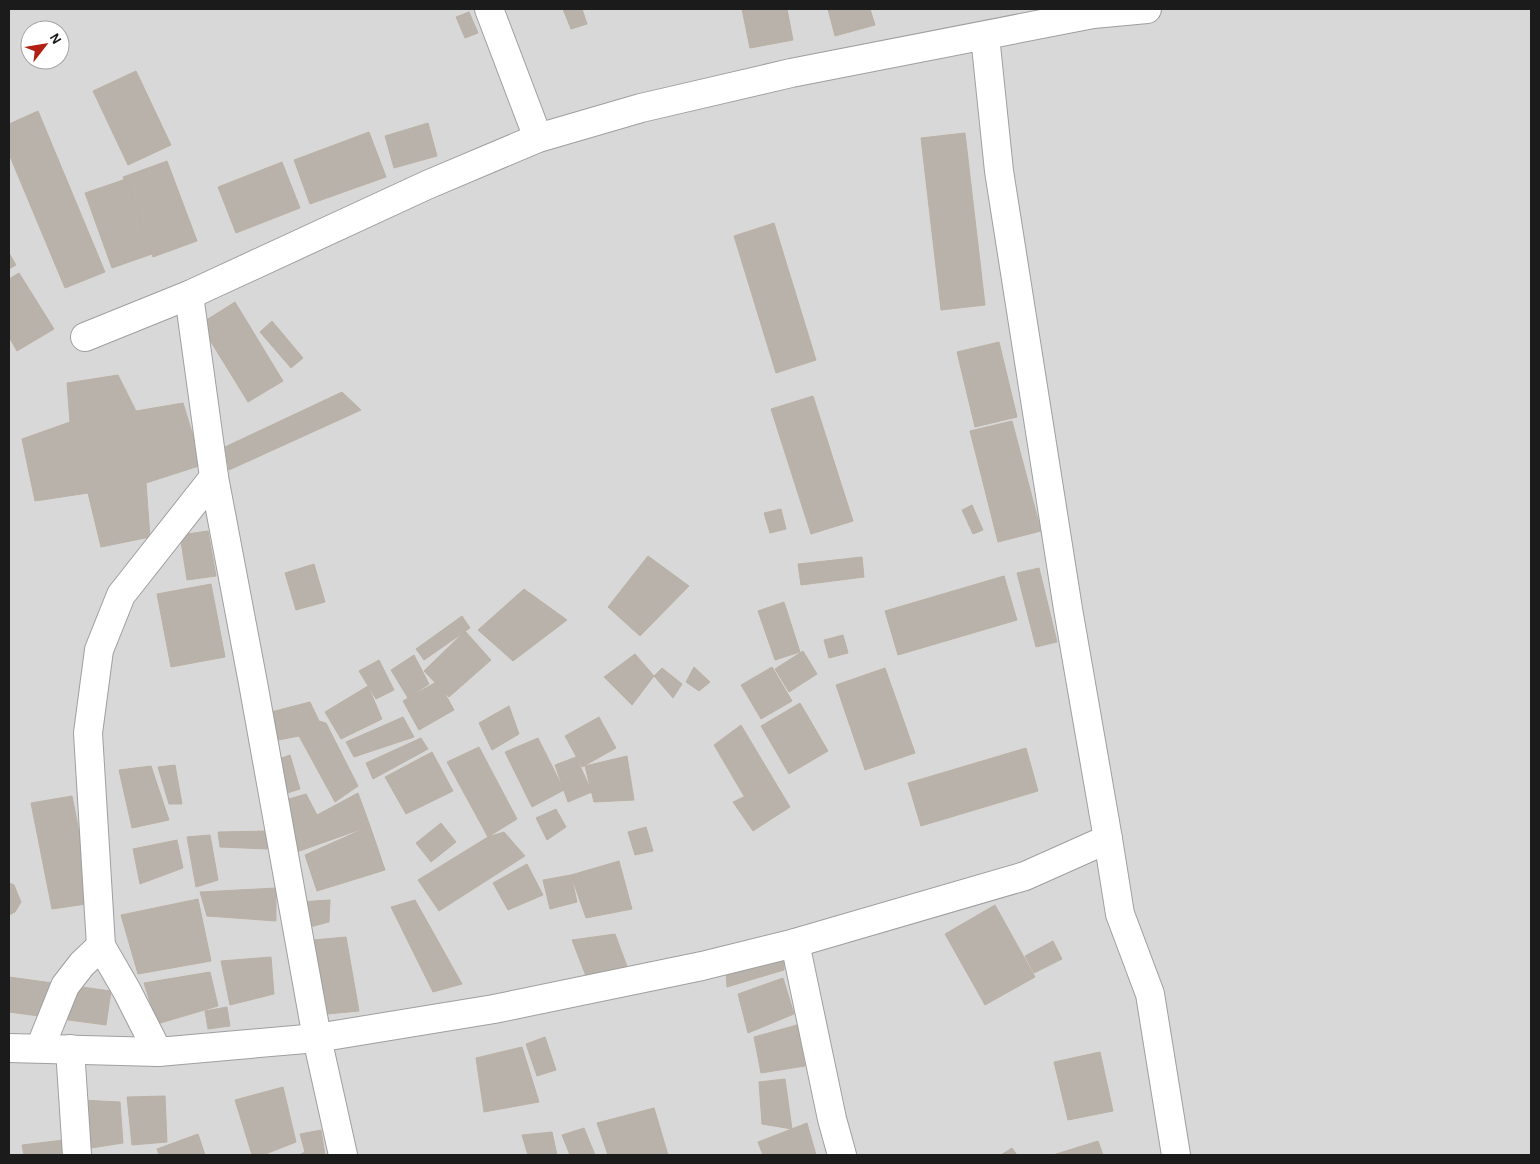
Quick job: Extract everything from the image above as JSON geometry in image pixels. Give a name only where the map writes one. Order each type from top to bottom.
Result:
[{"type":"street","points":[[489,9],[538,138]]},
{"type":"street","points":[[85,337],[190,295],[427,185],[538,138],[641,108],[791,73],[1093,14],[1147,9]]},
{"type":"street","points":[[985,36],[1003,200],[1066,599],[1120,914],[1150,994],[1176,1155]]},
{"type":"street","points":[[190,295],[214,477],[317,1038],[344,1155]]},
{"type":"street","points":[[158,1052],[128,991],[101,946],[88,733],[99,650],[122,595],[214,477]]},
{"type":"street","points":[[9,1048],[158,1052],[317,1038],[504,1007],[702,966],[795,943],[1025,876],[1108,839]]},
{"type":"street","points":[[795,943],[832,1119],[842,1155]]},
{"type":"street","points":[[40,1048],[66,986],[82,964],[101,946]]},
{"type":"street","points":[[70,1049],[77,1155]]},
{"type":"shaded area","points":[[9,9],[1531,9],[1531,1155],[9,1155]]},
{"type":"building","points":[[563,9],[582,9],[587,24],[571,29]]},
{"type":"building","points":[[742,9],[787,9],[793,40],[750,48]]},
{"type":"building","points":[[828,9],[870,9],[875,25],[835,36]]},
{"type":"building","points":[[469,12],[478,33],[465,38],[456,17]]},
{"type":"building","points":[[136,71],[171,145],[128,165],[93,91]]},
{"type":"building","points":[[38,111],[105,272],[65,288],[9,154],[9,124]]},
{"type":"building","points":[[428,123],[437,156],[394,168],[385,136]]},
{"type":"building","points":[[369,132],[386,177],[310,204],[294,160]]},
{"type":"building","points":[[965,133],[985,305],[941,310],[921,138]]},
{"type":"building","points":[[167,161],[197,241],[153,257],[123,177]]},
{"type":"building","points":[[282,162],[300,208],[236,233],[218,187]]},
{"type":"building","points":[[126,179],[152,254],[112,268],[85,193]]},
{"type":"building","points":[[774,223],[816,360],[776,373],[734,236]]},
{"type":"building","points":[[9,253],[16,265],[9,269]]},
{"type":"building","points":[[19,273],[54,329],[17,351],[9,337],[9,279]]},
{"type":"building","points":[[235,302],[283,381],[248,402],[200,324]]},
{"type":"building","points":[[272,321],[303,358],[291,368],[260,332]]},
{"type":"building","points":[[999,342],[1017,417],[975,427],[957,352]]},
{"type":"building","points":[[118,375],[136,411],[183,403],[202,465],[146,483],[150,537],[101,547],[88,493],[35,501],[22,439],[70,422],[67,383]]},
{"type":"building","points":[[342,392],[361,410],[229,470],[225,447]]},
{"type":"building","points":[[813,396],[853,521],[811,534],[771,409]]},
{"type":"building","points":[[1012,421],[1041,531],[998,542],[970,431]]},
{"type":"building","points":[[972,505],[983,530],[973,534],[962,510]]},
{"type":"building","points":[[781,509],[786,529],[770,533],[764,513]]},
{"type":"building","points":[[208,531],[216,576],[187,580],[180,535]]},
{"type":"building","points":[[648,556],[689,586],[640,636],[608,607]]},
{"type":"building","points":[[862,557],[864,577],[801,585],[798,564]]},
{"type":"building","points":[[314,564],[325,602],[296,610],[285,573]]},
{"type":"building","points":[[1039,568],[1057,642],[1036,647],[1017,573]]},
{"type":"building","points":[[1004,576],[1017,620],[898,655],[885,611]]},
{"type":"building","points":[[211,584],[225,657],[171,667],[157,594]]},
{"type":"building","points":[[524,589],[567,620],[513,661],[478,630]]},
{"type":"building","points":[[784,602],[800,652],[775,660],[758,611]]},
{"type":"building","points":[[462,616],[470,628],[424,660],[416,649]]},
{"type":"building","points":[[465,631],[491,660],[449,697],[424,671]]},
{"type":"building","points":[[843,635],[848,653],[829,658],[824,640]]},
{"type":"building","points":[[803,651],[817,674],[789,692],[775,669]]},
{"type":"building","points":[[635,654],[654,676],[632,705],[604,677]]},
{"type":"building","points":[[414,655],[429,684],[408,698],[391,670]]},
{"type":"building","points":[[379,660],[394,690],[376,699],[359,671]]},
{"type":"building","points":[[694,667],[710,682],[699,691],[686,682]]},
{"type":"building","points":[[772,667],[792,701],[761,719],[741,685]]},
{"type":"building","points":[[662,668],[682,684],[673,698],[654,676]]},
{"type":"building","points":[[885,668],[915,753],[865,770],[836,685]]},
{"type":"building","points":[[438,681],[454,710],[419,730],[403,701]]},
{"type":"building","points":[[368,686],[382,719],[341,739],[325,712]]},
{"type":"building","points":[[310,702],[319,721],[326,723],[358,786],[335,802],[299,736],[273,741],[267,713]]},
{"type":"building","points":[[800,703],[828,751],[789,774],[761,726]]},
{"type":"building","points":[[509,706],[519,734],[492,750],[479,723]]},
{"type":"building","points":[[403,717],[414,737],[354,757],[346,742]]},
{"type":"building","points":[[599,717],[616,748],[582,767],[565,736]]},
{"type":"building","points":[[741,725],[775,782],[744,796],[714,745]]},
{"type":"building","points":[[421,738],[428,749],[373,779],[366,763]]},
{"type":"building","points":[[538,738],[564,790],[532,807],[505,752]]},
{"type":"building","points":[[479,747],[517,819],[488,837],[447,762]]},
{"type":"building","points":[[1026,748],[1038,791],[921,826],[908,783]]},
{"type":"building","points":[[432,752],[453,791],[406,814],[385,777]]},
{"type":"building","points":[[290,755],[300,789],[284,794],[273,761]]},
{"type":"building","points":[[627,756],[634,800],[594,802],[585,766]]},
{"type":"building","points":[[576,757],[592,792],[568,802],[555,765]]},
{"type":"building","points":[[175,765],[182,804],[169,804],[158,767]]},
{"type":"building","points":[[151,766],[169,820],[132,828],[119,770]]},
{"type":"building","points":[[775,782],[790,807],[753,831],[733,802]]},
{"type":"building","points":[[358,793],[370,826],[291,854],[282,801],[306,794],[317,815]]},
{"type":"building","points":[[72,796],[93,903],[52,909],[31,803]]},
{"type":"building","points":[[556,809],[566,827],[547,840],[536,818]]},
{"type":"building","points":[[441,823],[456,842],[431,862],[416,843]]},
{"type":"building","points":[[370,826],[385,870],[317,891],[305,855]]},
{"type":"building","points":[[646,827],[653,851],[635,855],[628,832]]},
{"type":"building","points":[[268,831],[267,849],[220,847],[218,832]]},
{"type":"building","points":[[504,832],[525,856],[439,911],[418,880],[488,837]]},
{"type":"building","points":[[210,835],[218,880],[196,887],[187,837]]},
{"type":"building","points":[[177,840],[183,868],[140,884],[133,849]]},
{"type":"building","points":[[619,861],[632,909],[586,918],[571,875]]},
{"type":"building","points":[[527,864],[543,895],[508,910],[493,883]]},
{"type":"building","points":[[571,875],[577,902],[550,909],[543,880]]},
{"type":"building","points":[[9,883],[14,885],[21,902],[15,912],[9,915]]},
{"type":"building","points":[[276,888],[276,921],[207,916],[200,892]]},
{"type":"building","points":[[198,899],[211,961],[138,974],[121,915]]},
{"type":"building","points":[[330,900],[329,922],[306,928],[299,902]]},
{"type":"building","points":[[415,900],[462,984],[433,992],[391,907]]},
{"type":"building","points":[[995,905],[1035,977],[985,1005],[945,934]]},
{"type":"building","points":[[615,934],[628,969],[586,976],[572,940]]},
{"type":"building","points":[[346,937],[359,1011],[327,1014],[313,940]]},
{"type":"building","points":[[1053,941],[1062,959],[1034,973],[1025,956]]},
{"type":"building","points":[[271,957],[274,994],[230,1005],[221,961]]},
{"type":"building","points":[[784,961],[784,970],[727,987],[726,969]]},
{"type":"building","points":[[210,972],[218,1006],[157,1024],[144,983]]},
{"type":"building","points":[[9,977],[111,991],[106,1025],[9,1012]]},
{"type":"building","points":[[783,978],[794,1014],[748,1033],[738,994]]},
{"type":"building","points":[[227,1007],[230,1026],[208,1029],[205,1011]]},
{"type":"building","points":[[797,1025],[805,1066],[761,1073],[754,1037]]},
{"type":"building","points":[[545,1037],[556,1070],[537,1076],[526,1044]]},
{"type":"building","points":[[522,1047],[539,1102],[484,1112],[476,1058]]},
{"type":"building","points":[[1100,1052],[1113,1111],[1068,1120],[1054,1062]]},
{"type":"building","points":[[785,1079],[792,1129],[762,1124],[759,1082]]},
{"type":"building","points":[[283,1087],[296,1142],[263,1155],[252,1155],[235,1100]]},
{"type":"building","points":[[165,1096],[167,1142],[132,1145],[127,1097]]},
{"type":"building","points":[[80,1100],[120,1102],[123,1143],[85,1149]]},
{"type":"building","points":[[654,1108],[668,1155],[608,1155],[597,1123]]},
{"type":"building","points":[[807,1123],[816,1155],[763,1155],[758,1142]]},
{"type":"building","points":[[584,1128],[595,1155],[570,1155],[562,1135]]},
{"type":"building","points":[[321,1130],[325,1155],[299,1155],[305,1152],[300,1134]]},
{"type":"building","points":[[552,1132],[557,1155],[528,1155],[522,1135]]},
{"type":"building","points":[[198,1134],[205,1155],[159,1155],[157,1149]]},
{"type":"building","points":[[64,1140],[66,1155],[24,1155],[22,1145]]},
{"type":"building","points":[[1098,1141],[1103,1155],[1053,1155]]},
{"type":"building","points":[[1012,1148],[1017,1155],[1001,1155]]}]
